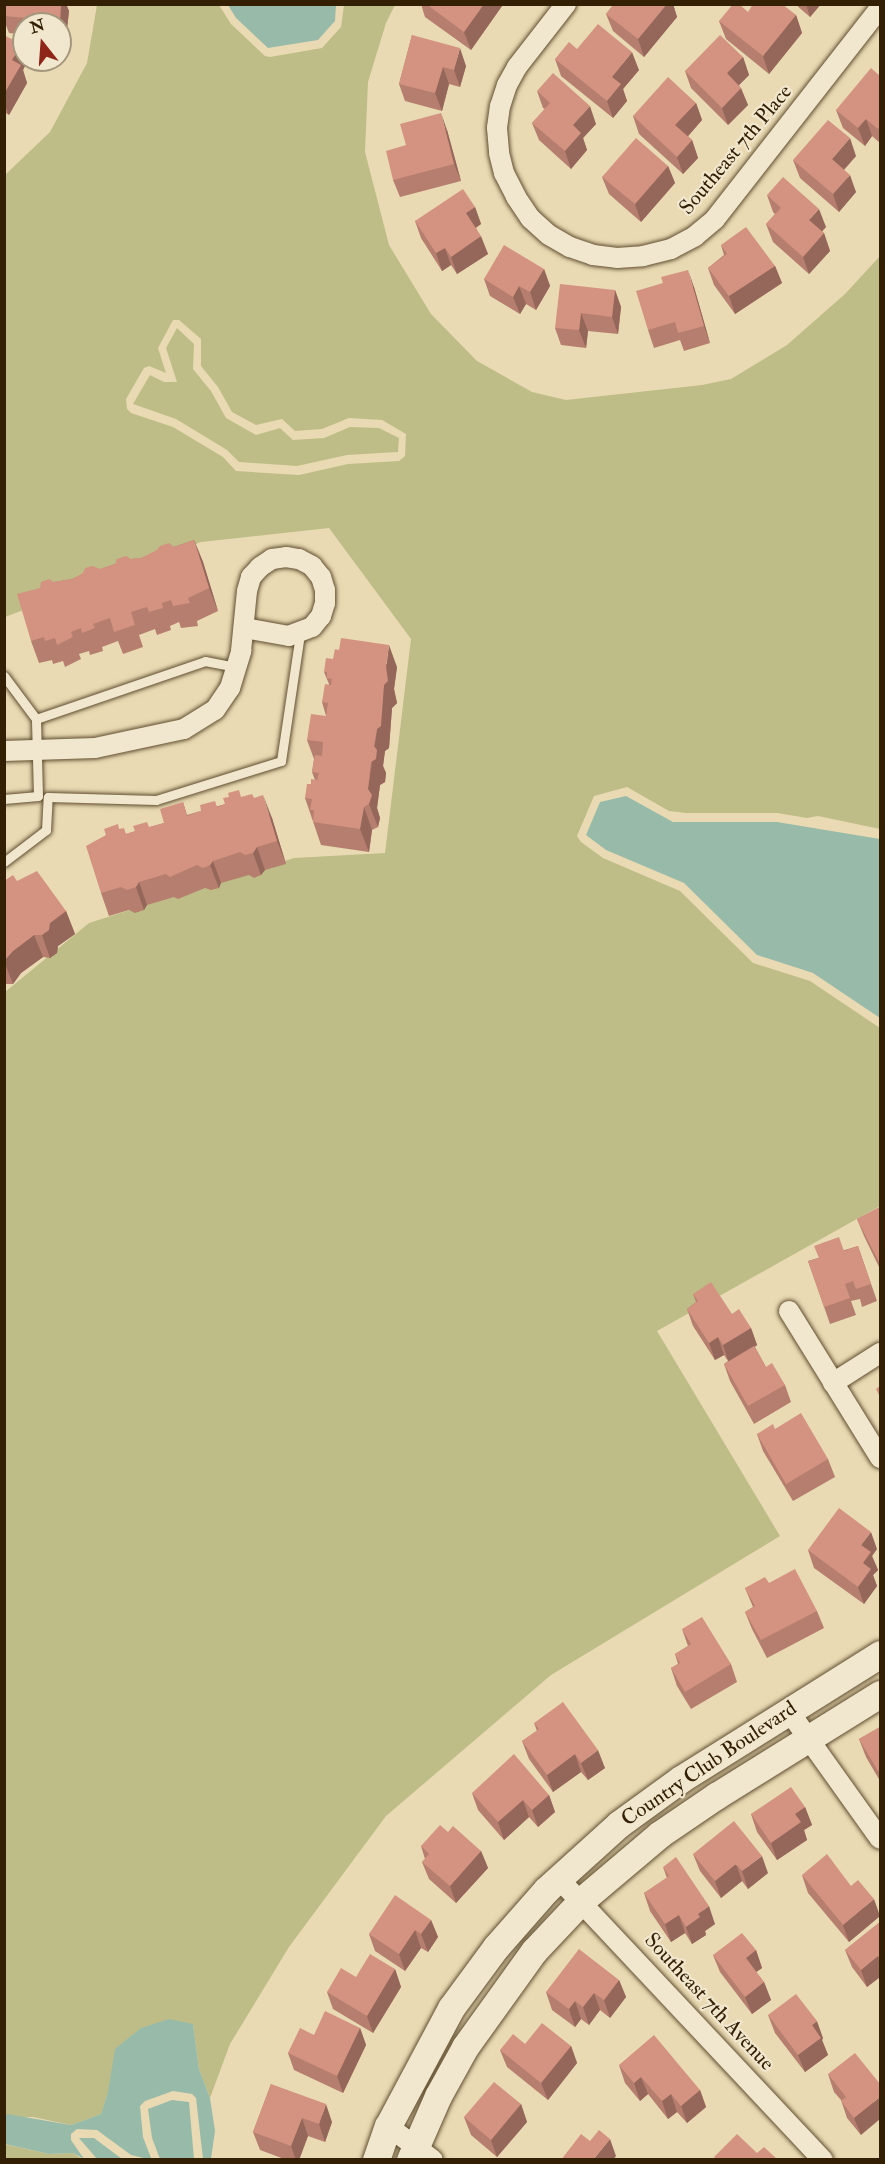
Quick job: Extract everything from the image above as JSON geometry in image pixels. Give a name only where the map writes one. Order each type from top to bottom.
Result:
[{"type":"main road","name":"Country Club Boulevard","points":[[376,2160],[388,2126],[451,2008],[520,1918],[558,1878],[619,1824],[681,1779],[880,1654]]},
{"type":"main road","name":"Country Club Boulevard","points":[[419,2155],[438,2096],[488,2013],[534,1951],[582,1900],[660,1834],[880,1694]]},
{"type":"street","name":"Southeast 7th Place","points":[[566,4],[517,66],[507,85],[500,106],[497,128],[500,153],[504,173],[530,218],[570,248],[593,255],[616,258],[643,256],[671,249],[695,236],[715,219],[880,8]]},
{"type":"street","points":[[4,751],[95,748],[184,729],[215,710],[230,688],[237,668],[247,591],[251,577],[260,567],[272,560],[286,557],[300,559],[312,566],[321,577],[326,603],[321,616],[312,627],[300,634],[278,636],[244,628]]},
{"type":"street","points":[[789,1311],[880,1458]]},
{"type":"street","points":[[833,1383],[880,1353]]},
{"type":"street","points":[[788,1710],[880,1839]]},
{"type":"street","name":"Southeast 7th Avenue","points":[[558,1878],[582,1900],[823,2160]]},
{"type":"street","points":[[388,2126],[419,2155]]},
{"type":"lane","points":[[4,800],[43,797],[156,800],[281,761],[300,634]]},
{"type":"lane","points":[[36,718],[205,662],[237,668]]},
{"type":"lane","points":[[4,676],[36,718],[46,830],[4,862]]},
{"type":"shaded area","points":[[97,5],[219,5],[231,24],[265,56],[270,57],[322,48],[341,27],[344,5],[395,5],[386,23],[368,82],[365,152],[389,245],[431,314],[477,361],[532,392],[566,400],[702,385],[731,379],[787,345],[845,294],[880,256],[880,829],[818,816],[807,818],[777,813],[669,811],[627,787],[594,796],[577,836],[581,842],[603,858],[680,891],[753,963],[810,981],[880,1028],[880,1206],[657,1331],[780,1536],[551,1675],[386,1816],[289,1947],[230,2044],[210,2098],[199,2069],[193,2024],[108,2093],[101,2114],[71,2125],[33,2117],[5,2117],[5,992],[89,923],[294,858],[385,853],[411,639],[329,528],[201,542],[5,617],[5,175],[50,132],[87,63]],"holes":[[[173,320],[179,320],[201,339],[201,366],[218,387],[232,412],[256,425],[282,419],[295,431],[322,429],[349,418],[382,420],[406,434],[405,456],[399,461],[348,464],[299,475],[236,471],[223,457],[173,427],[131,413],[127,409],[126,399],[144,368],[149,366],[166,373],[158,348]]]},
{"type":"shaded area","points":[[228,5],[336,5],[335,21],[318,40],[268,48],[236,18]]},
{"type":"shaded area","points":[[177,328],[194,344],[193,369],[211,391],[226,418],[256,435],[280,428],[293,440],[324,438],[350,427],[379,428],[399,438],[398,452],[347,455],[297,466],[239,462],[227,450],[176,419],[133,404],[150,375],[164,382],[177,382],[166,348]]},
{"type":"shaded area","points":[[626,796],[673,822],[777,822],[880,839],[880,1018],[813,973],[757,955],[684,883],[606,850],[586,835],[600,802]]},
{"type":"shaded area","points":[[169,2019],[193,2024],[199,2069],[210,2098],[215,2131],[211,2159],[203,2159],[196,2098],[192,2094],[173,2091],[145,2101],[140,2106],[143,2137],[151,2158],[148,2159],[131,2155],[97,2130],[77,2129],[71,2134],[71,2140],[84,2159],[73,2153],[49,2154],[5,2144],[7,2114],[71,2125],[101,2114],[108,2092],[115,2049],[141,2028]]},
{"type":"shaded area","points":[[172,2100],[189,2102],[194,2159],[160,2159],[152,2138],[148,2109]]},
{"type":"shaded area","points":[[79,2138],[94,2138],[122,2159],[97,2159]]},
{"type":"shaded area","points":[[4,2144],[49,2154],[73,2153],[82,2159],[5,2159]]},
{"type":"building","points":[[4,4],[61,4],[61,12],[12,12],[12,17],[4,16]]},
{"type":"building","points":[[426,4],[484,4],[464,32]]},
{"type":"building","points":[[614,4],[667,4],[638,39],[606,14]]},
{"type":"building","points":[[733,4],[739,4],[748,12],[753,4],[782,4],[796,15],[763,56],[719,21]]},
{"type":"building","points":[[598,24],[632,52],[612,77],[621,84],[607,101],[555,59],[569,42],[577,49]]},
{"type":"building","points":[[4,35],[12,39],[12,72],[17,72],[4,94]]},
{"type":"building","points":[[412,35],[460,48],[454,70],[443,67],[435,93],[399,84]]},
{"type":"building","points":[[720,35],[743,57],[727,73],[741,88],[722,108],[685,71]]},
{"type":"building","points":[[871,68],[880,76],[880,126],[878,129],[866,119],[858,128],[836,110]]},
{"type":"building","points":[[553,73],[590,106],[573,125],[581,133],[565,151],[532,123],[550,103],[537,91]]},
{"type":"building","points":[[668,77],[696,103],[675,125],[692,140],[677,157],[633,116]]},
{"type":"building","points":[[441,113],[454,164],[393,180],[386,151],[406,145],[400,124]]},
{"type":"building","points":[[828,120],[850,138],[832,159],[850,175],[833,194],[793,160]]},
{"type":"building","points":[[636,138],[668,166],[635,204],[602,177]]},
{"type":"building","points":[[783,177],[819,209],[809,220],[824,233],[803,257],[766,224],[781,208],[767,195]]},
{"type":"building","points":[[463,189],[475,207],[466,213],[481,236],[451,257],[445,248],[436,253],[415,221]]},
{"type":"building","points":[[746,227],[775,266],[729,296],[708,268],[727,254],[721,245]]},
{"type":"building","points":[[504,245],[544,269],[530,292],[519,286],[513,297],[484,279]]},
{"type":"building","points":[[688,270],[704,326],[678,333],[675,322],[648,330],[636,291],[663,283],[661,277]]},
{"type":"building","points":[[560,284],[615,290],[612,317],[581,313],[579,330],[555,328]]},
{"type":"building","points":[[194,540],[209,588],[188,598],[190,603],[173,606],[171,600],[162,603],[163,608],[149,612],[147,607],[131,612],[135,625],[114,632],[110,618],[93,624],[95,628],[82,633],[81,628],[71,632],[73,637],[57,645],[55,638],[45,641],[44,637],[31,641],[17,594],[40,588],[41,582],[49,579],[54,582],[72,579],[83,573],[85,568],[93,566],[100,569],[115,564],[117,559],[126,556],[131,559],[141,558],[160,546],[169,543],[174,547]]},
{"type":"building","points":[[341,638],[389,645],[386,666],[388,681],[384,685],[381,726],[377,729],[374,746],[377,750],[376,759],[371,762],[368,789],[372,795],[369,804],[364,807],[360,829],[313,822],[314,810],[310,810],[312,799],[305,798],[307,784],[311,784],[311,779],[317,780],[319,773],[312,772],[315,755],[322,756],[323,742],[307,740],[311,714],[326,716],[328,703],[322,702],[325,684],[331,685],[332,679],[327,678],[327,672],[324,672],[326,658],[333,659],[335,649],[339,650]]},
{"type":"building","points":[[239,790],[241,797],[252,794],[254,798],[263,795],[277,841],[257,847],[253,853],[245,855],[240,852],[213,861],[203,868],[197,865],[170,877],[166,874],[139,882],[136,887],[127,890],[121,887],[101,893],[86,846],[106,835],[104,829],[118,824],[119,829],[124,828],[126,834],[135,831],[133,826],[147,822],[149,827],[164,823],[160,809],[183,802],[187,816],[201,811],[200,805],[215,801],[217,807],[225,804],[223,798],[229,797],[228,793]]},
{"type":"building","points":[[37,871],[66,911],[50,923],[49,930],[42,935],[34,935],[4,961],[4,887],[6,886],[4,881],[13,875],[17,881]]},
{"type":"building","points":[[880,1207],[880,1264],[857,1219]]},
{"type":"building","points":[[839,1237],[844,1251],[858,1246],[871,1284],[856,1289],[853,1281],[845,1284],[850,1298],[824,1307],[808,1261],[819,1258],[814,1246]]},
{"type":"building","points":[[711,1282],[732,1314],[739,1309],[751,1328],[723,1345],[718,1337],[709,1343],[687,1309],[698,1301],[693,1294]]},
{"type":"building","points":[[754,1346],[766,1367],[772,1363],[785,1385],[748,1406],[724,1364]]},
{"type":"building","points":[[801,1413],[828,1459],[786,1484],[757,1434],[773,1424],[775,1429]]},
{"type":"building","points":[[839,1508],[871,1532],[861,1545],[871,1552],[863,1563],[871,1569],[858,1587],[808,1550]]},
{"type":"building","points":[[795,1569],[817,1611],[761,1640],[745,1612],[755,1606],[745,1588],[765,1577],[769,1583]]},
{"type":"building","points":[[702,1617],[731,1664],[685,1692],[671,1668],[680,1663],[675,1654],[691,1644],[682,1629]]},
{"type":"building","points":[[563,1702],[598,1750],[581,1763],[575,1754],[547,1775],[522,1741],[539,1729],[534,1723]]},
{"type":"building","points":[[880,1727],[880,1770],[878,1771],[859,1739]]},
{"type":"building","points":[[514,1754],[549,1795],[532,1810],[523,1800],[498,1822],[472,1793]]},
{"type":"building","points":[[791,1787],[805,1807],[795,1814],[801,1822],[771,1843],[751,1814]]},
{"type":"building","points":[[734,1821],[762,1856],[742,1871],[736,1864],[715,1881],[693,1854]]},
{"type":"building","points":[[440,1825],[448,1832],[453,1826],[481,1851],[450,1886],[422,1862],[429,1854],[421,1846]]},
{"type":"building","points":[[827,1854],[851,1886],[858,1880],[874,1899],[843,1925],[802,1875]]},
{"type":"building","points":[[676,1857],[709,1906],[698,1914],[700,1917],[686,1927],[679,1915],[665,1924],[644,1893],[669,1876],[663,1867]]},
{"type":"building","points":[[395,1895],[431,1920],[421,1934],[415,1930],[399,1954],[369,1934]]},
{"type":"building","points":[[880,1922],[880,1958],[878,1956],[861,1970],[845,1950]]},
{"type":"building","points":[[742,1933],[756,1950],[746,1958],[764,1982],[745,1997],[713,1955]]},
{"type":"building","points":[[579,1949],[619,1980],[604,2000],[594,1993],[583,2007],[575,2001],[569,2009],[546,1992]]},
{"type":"building","points":[[370,1954],[395,1969],[367,2016],[327,1992],[341,1968],[356,1977]]},
{"type":"building","points":[[796,1994],[817,2021],[812,2025],[821,2038],[798,2055],[768,2015]]},
{"type":"building","points":[[325,2011],[360,2028],[337,2076],[288,2053],[300,2028],[314,2035]]},
{"type":"building","points":[[542,2023],[571,2046],[541,2083],[500,2050],[513,2034],[525,2044]]},
{"type":"building","points":[[654,2035],[700,2090],[681,2106],[671,2094],[662,2101],[641,2077],[634,2083],[619,2065]]},
{"type":"building","points":[[855,2053],[880,2084],[880,2097],[854,2118],[841,2101],[846,2097],[828,2074]]},
{"type":"building","points":[[494,2082],[521,2104],[491,2140],[464,2117]]},
{"type":"building","points":[[271,2084],[326,2104],[319,2124],[302,2118],[291,2146],[253,2132]]},
{"type":"building","points":[[599,2130],[610,2139],[593,2160],[561,2160],[581,2134],[590,2141]]},
{"type":"building","points":[[737,2134],[757,2153],[764,2147],[777,2159],[717,2160],[714,2157]]}]
